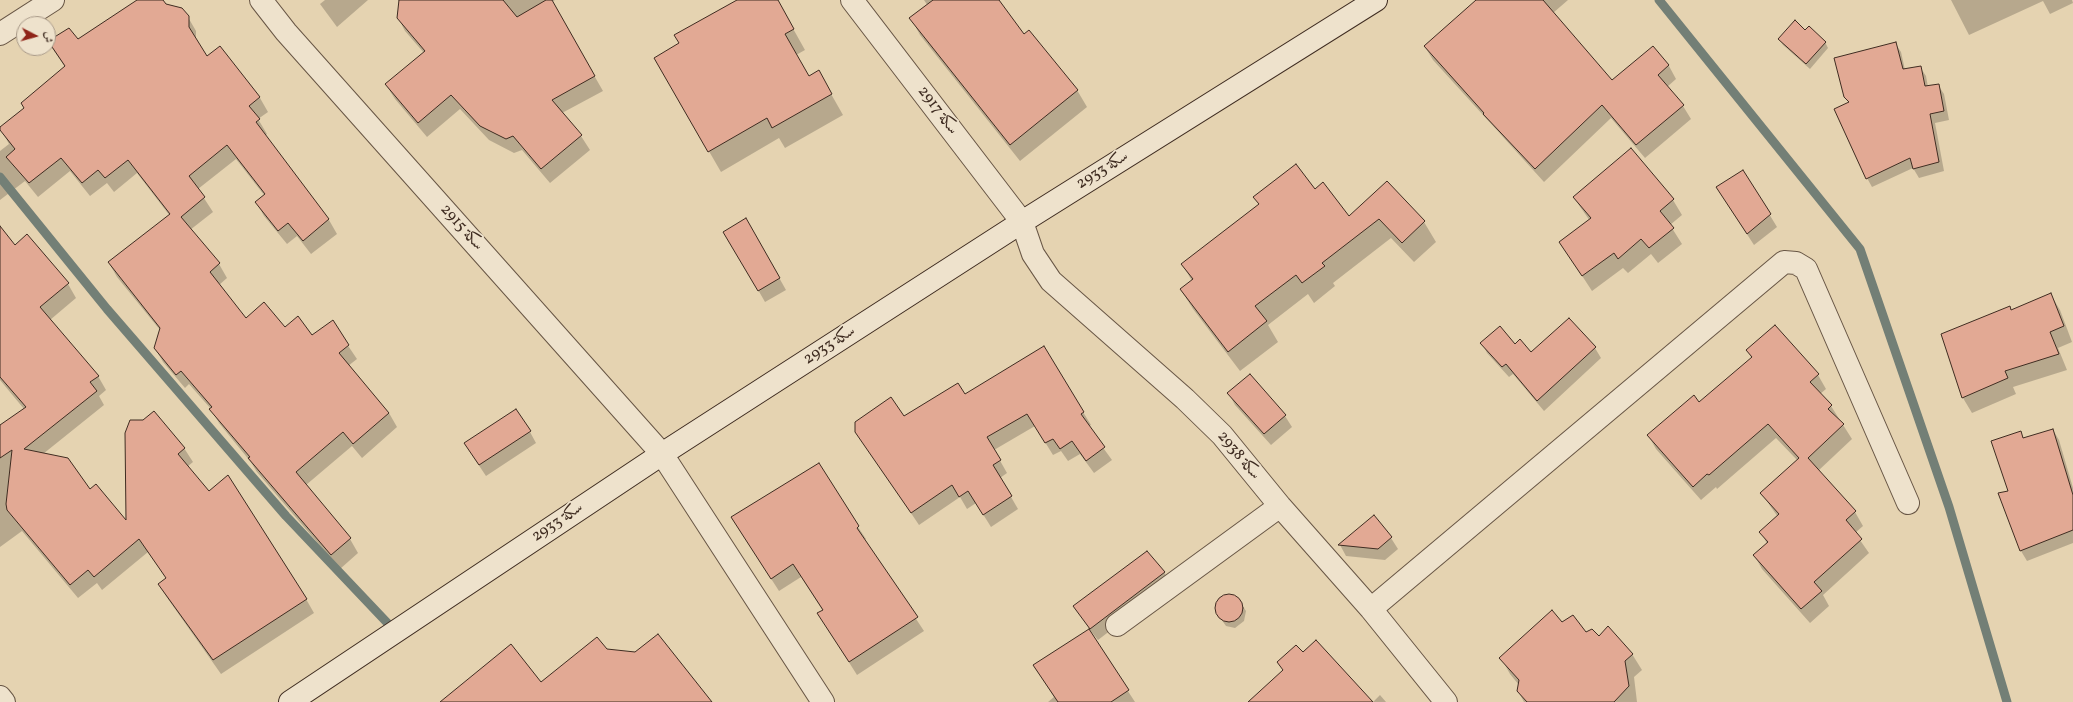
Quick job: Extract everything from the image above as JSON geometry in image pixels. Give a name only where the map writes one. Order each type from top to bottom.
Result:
[{"type":"street","points":[[0,34],[53,0]]},
{"type":"street","name":"سكة 2915","points":[[261,0],[286,32],[662,454],[823,702]]},
{"type":"street","name":"سكة 2917","points":[[852,0],[1022,222]]},
{"type":"street","name":"سكة 2933","points":[[290,702],[662,454],[1022,222],[1376,0]]},
{"type":"street","name":"سكة 2938","points":[[1022,222],[1033,254],[1051,282],[1185,399],[1222,435],[1280,506],[1372,609],[1446,702]]},
{"type":"street","points":[[1372,609],[1784,262],[1796,263],[1806,270],[1908,502]]},
{"type":"street","points":[[1117,625],[1280,506]]},
{"type":"street","points":[[0,697],[4,702]]},
{"type":"building","points":[[137,0],[163,0],[166,4],[182,8],[189,16],[189,27],[207,56],[220,46],[260,97],[249,106],[260,119],[256,122],[329,219],[303,241],[288,223],[278,231],[255,202],[265,194],[227,145],[189,176],[205,197],[181,217],[220,263],[210,272],[246,318],[264,302],[285,327],[298,316],[312,335],[333,320],[349,345],[339,353],[389,413],[353,444],[343,432],[296,472],[351,538],[331,555],[248,458],[250,457],[209,409],[212,407],[181,371],[176,375],[154,348],[160,328],[108,262],[170,214],[128,160],[105,178],[98,170],[82,183],[61,158],[29,183],[6,157],[15,149],[0,130],[0,127],[24,108],[21,103],[65,66],[56,53],[56,36],[69,28],[78,39]]},
{"type":"building","points":[[399,0],[503,0],[517,17],[546,0],[552,0],[595,76],[552,100],[582,135],[541,169],[513,136],[506,139],[480,126],[451,95],[418,123],[385,84],[425,51],[397,18]]},
{"type":"building","points":[[737,0],[778,0],[794,29],[785,34],[809,76],[819,70],[832,94],[772,128],[767,118],[708,152],[654,58],[679,43],[674,35]]},
{"type":"building","points":[[933,0],[999,0],[1024,34],[1029,30],[1078,90],[1010,145],[909,18]]},
{"type":"building","points":[[1476,0],[1543,0],[1612,80],[1653,46],[1669,65],[1658,75],[1684,105],[1636,145],[1602,105],[1535,169],[1483,114],[1484,113],[1424,46]]},
{"type":"building","points":[[1795,20],[1805,30],[1809,26],[1826,42],[1806,64],[1778,39]]},
{"type":"building","points":[[1896,42],[1903,69],[1921,66],[1925,86],[1939,84],[1944,111],[1930,114],[1939,162],[1913,169],[1910,158],[1866,179],[1834,109],[1849,102],[1844,97],[1834,58]]},
{"type":"building","points":[[1631,148],[1674,199],[1660,211],[1674,228],[1649,248],[1641,239],[1618,259],[1614,253],[1582,276],[1559,242],[1591,218],[1573,197]]},
{"type":"building","points":[[1296,164],[1315,189],[1323,182],[1349,216],[1387,181],[1425,221],[1402,243],[1379,219],[1322,263],[1325,266],[1302,283],[1296,275],[1255,306],[1267,321],[1228,352],[1180,289],[1193,279],[1181,264],[1259,204],[1253,197]]},
{"type":"building","points":[[1743,170],[1771,214],[1747,234],[1716,187]]},
{"type":"building","points":[[746,218],[780,278],[758,291],[723,232]]},
{"type":"building","points":[[0,226],[15,245],[27,234],[69,283],[40,307],[99,376],[90,382],[97,391],[24,449],[68,458],[90,489],[96,484],[126,520],[125,433],[130,420],[143,420],[154,411],[185,448],[178,454],[209,491],[228,475],[307,599],[213,660],[158,584],[166,578],[139,539],[94,577],[88,570],[70,585],[7,510],[6,504],[12,450],[0,458],[0,425],[26,407],[0,377]]},
{"type":"building","points":[[2051,293],[2064,326],[2050,332],[2059,354],[2005,371],[2008,378],[1962,398],[1941,334],[2010,306],[2011,310]]},
{"type":"building","points":[[1569,318],[1596,347],[1537,401],[1506,364],[1502,367],[1480,343],[1500,326],[1515,344],[1520,339],[1531,352]]},
{"type":"building","points":[[1775,325],[1819,374],[1810,382],[1832,405],[1828,409],[1844,424],[1808,458],[1856,511],[1846,520],[1862,539],[1814,582],[1822,591],[1801,609],[1753,555],[1768,542],[1759,532],[1779,514],[1760,493],[1799,458],[1768,424],[1693,487],[1647,435],[1694,395],[1699,402],[1752,357],[1746,350]]},
{"type":"building","points":[[1044,346],[1084,412],[1081,414],[1105,447],[1086,461],[1072,441],[1060,449],[1053,439],[1045,443],[1027,414],[987,437],[1001,460],[993,465],[1012,496],[983,515],[968,491],[959,497],[952,485],[911,513],[855,432],[855,422],[891,397],[904,416],[958,383],[965,394]]},
{"type":"building","points":[[1250,374],[1286,415],[1264,434],[1227,393]]},
{"type":"building","points":[[516,409],[531,431],[479,465],[464,443]]},
{"type":"building","points":[[2053,429],[2073,495],[2073,530],[2020,551],[1998,493],[2008,491],[1991,441],[2021,431],[2023,438]]},
{"type":"building","points":[[819,463],[859,526],[857,528],[918,617],[849,662],[817,613],[823,610],[793,564],[771,579],[731,517]]},
{"type":"building","points":[[1374,515],[1392,537],[1378,549],[1338,545]]},
{"type":"building","points":[[1147,551],[1165,572],[1090,629],[1073,606]]},
{"type":"building","points":[[1229,594],[1239,598],[1243,608],[1239,618],[1229,622],[1219,618],[1215,608],[1219,598]]},
{"type":"building","points":[[1552,610],[1562,622],[1573,615],[1586,632],[1592,629],[1599,636],[1608,626],[1633,654],[1625,661],[1629,686],[1614,702],[1527,702],[1517,691],[1519,680],[1499,658]]},
{"type":"building","points":[[1089,629],[1129,690],[1111,702],[1058,702],[1033,665]]},
{"type":"building","points":[[658,634],[712,702],[440,702],[511,644],[541,682],[597,637],[607,649],[635,652]]},
{"type":"building","points":[[1316,640],[1373,702],[1248,702],[1283,670],[1277,662],[1296,645],[1303,652]]},
{"type":"waterway","points":[[1659,0],[1860,249],[1949,507],[2007,702]]},
{"type":"waterway","points":[[0,177],[107,309],[286,516],[395,631]]}]
